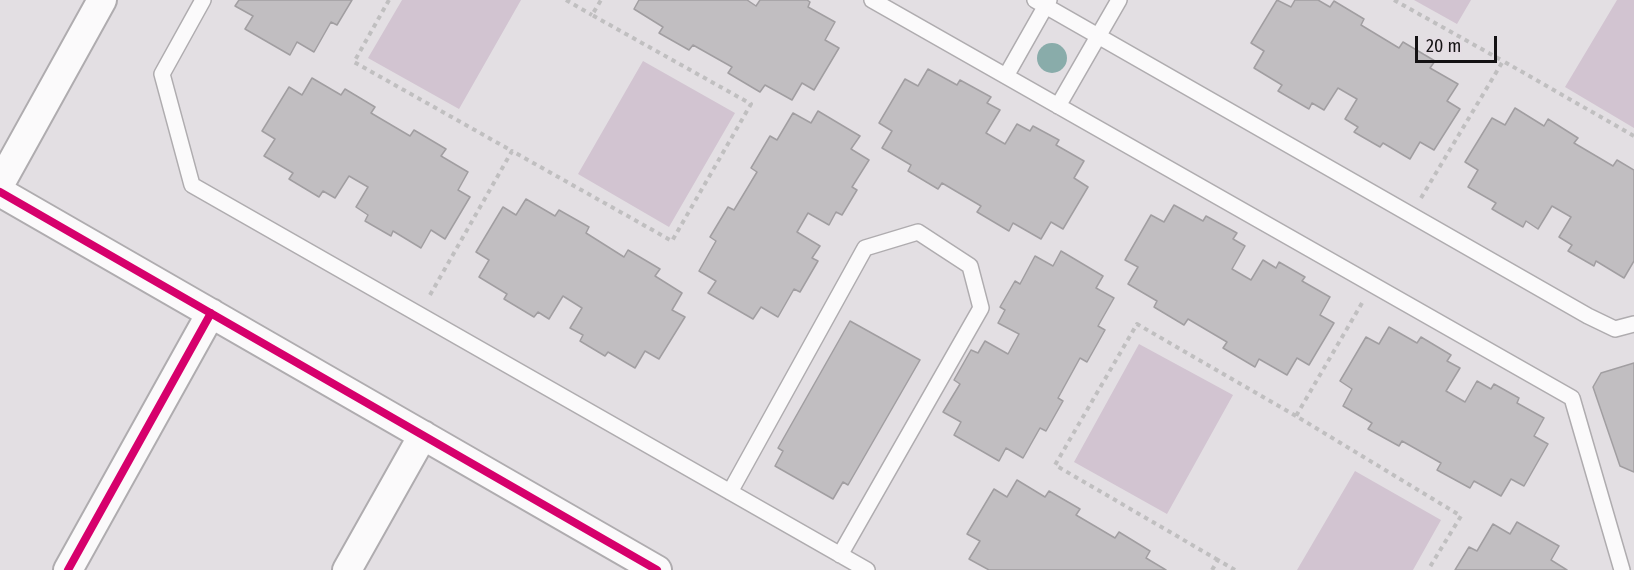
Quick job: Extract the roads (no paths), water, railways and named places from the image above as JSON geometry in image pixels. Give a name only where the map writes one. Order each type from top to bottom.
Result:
[{"type":"street","points":[[0,184],[102,0]]},
{"type":"street","points":[[0,192],[423,435],[621,561],[657,570]]},
{"type":"street","points":[[68,570],[211,313]]},
{"type":"street","points":[[347,570],[423,435]]},
{"type":"lane","points":[[202,0],[162,74],[192,185],[867,570]]},
{"type":"lane","points":[[872,0],[1572,398],[1622,570]]},
{"type":"lane","points":[[1058,105],[1119,0]]},
{"type":"lane","points":[[1006,76],[1043,2],[1588,316],[1616,329],[1634,324]]},
{"type":"lane","points":[[730,492],[865,248],[918,232],[970,266],[981,308],[840,555]]},
{"type":"water","points":[[1052,43],[1058,44],[1066,52],[1066,64],[1058,72],[1052,73],[1046,72],[1038,64],[1037,58],[1038,52],[1046,44]]}]
